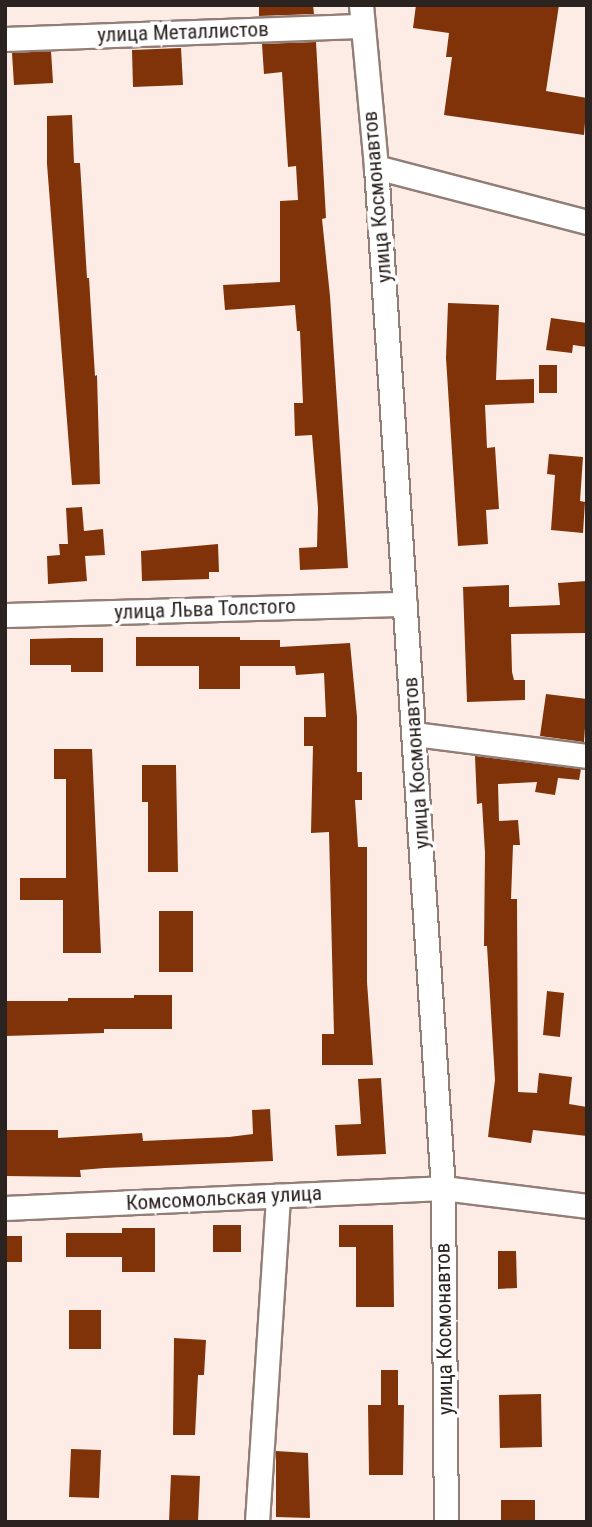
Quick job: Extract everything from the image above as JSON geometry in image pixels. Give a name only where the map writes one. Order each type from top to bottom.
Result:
[{"type":"street","name":"улица Металлистов","points":[[5,39],[361,15]]},
{"type":"street","name":"улица Космонавтов","points":[[361,15],[376,167],[443,1188],[446,1522]]},
{"type":"street","points":[[376,167],[587,222]]},
{"type":"street","name":"улица Льва Толстого","points":[[5,615],[405,604]]},
{"type":"street","points":[[415,734],[587,756]]},
{"type":"street","name":"Комсомольская улица","points":[[5,1208],[443,1188],[587,1206]]},
{"type":"street","points":[[257,1522],[268,1391],[278,1196]]},
{"type":"building","points":[[259,5],[313,5],[314,14],[259,16]]},
{"type":"building","points":[[416,5],[559,5],[546,91],[587,98],[584,135],[444,115],[452,57],[446,57],[449,33],[413,28]]},
{"type":"building","points":[[316,42],[326,218],[322,219],[330,296],[348,568],[300,570],[299,548],[317,547],[318,508],[312,435],[295,436],[294,403],[303,403],[300,331],[297,331],[295,305],[225,310],[223,285],[280,282],[280,201],[298,200],[296,166],[288,167],[282,72],[264,74],[262,44]]},
{"type":"building","points":[[181,48],[183,85],[133,87],[132,50]]},
{"type":"building","points":[[51,51],[53,83],[14,85],[12,53]]},
{"type":"building","points":[[72,115],[74,163],[80,163],[95,376],[97,375],[100,484],[72,485],[47,164],[47,116]]},
{"type":"building","points":[[448,303],[499,305],[496,380],[534,379],[534,403],[485,405],[487,448],[495,447],[499,509],[486,510],[488,544],[458,546],[446,358]]},
{"type":"building","points":[[551,318],[587,323],[587,347],[573,345],[572,353],[546,350]]},
{"type":"building","points":[[539,365],[557,365],[557,393],[539,393]]},
{"type":"building","points":[[549,454],[583,457],[580,501],[585,502],[583,533],[551,530],[555,475],[547,474]]},
{"type":"building","points":[[82,507],[84,531],[103,529],[105,555],[85,556],[87,581],[48,584],[47,556],[60,555],[59,544],[68,544],[66,508]]},
{"type":"building","points":[[218,544],[219,572],[209,572],[209,579],[142,581],[141,551]]},
{"type":"building","points":[[587,581],[587,633],[511,634],[512,672],[514,680],[525,680],[525,700],[467,702],[463,587],[509,585],[509,607],[560,605],[558,583]]},
{"type":"building","points":[[136,637],[240,637],[240,640],[280,640],[280,647],[350,643],[357,717],[357,772],[362,772],[362,800],[355,800],[358,847],[367,847],[367,982],[373,1065],[322,1065],[322,1034],[334,1034],[329,832],[311,833],[313,746],[304,746],[304,717],[326,717],[324,673],[296,675],[295,666],[240,666],[240,689],[199,689],[199,666],[136,666]]},
{"type":"building","points":[[103,638],[103,672],[71,672],[71,665],[30,665],[30,639]]},
{"type":"building","points":[[546,694],[587,699],[584,742],[540,736]]},
{"type":"building","points":[[54,749],[92,749],[101,953],[63,953],[63,900],[20,900],[20,878],[66,878],[66,779],[54,779]]},
{"type":"building","points":[[475,756],[581,769],[579,780],[558,778],[555,795],[535,792],[537,782],[498,784],[499,821],[518,820],[520,845],[513,845],[511,899],[517,899],[518,1092],[537,1093],[539,1073],[572,1077],[569,1104],[587,1107],[587,1136],[533,1130],[531,1143],[488,1137],[495,1080],[487,946],[484,946],[485,853],[482,803],[477,804]]},
{"type":"building","points":[[142,765],[176,765],[178,872],[148,872],[148,802],[142,802]]},
{"type":"building","points":[[159,911],[193,911],[193,972],[159,972]]},
{"type":"building","points":[[547,991],[564,993],[560,1037],[543,1035]]},
{"type":"building","points":[[134,995],[172,995],[172,1029],[104,1029],[104,1033],[5,1036],[5,1001],[134,998]]},
{"type":"building","points":[[381,1078],[386,1154],[337,1156],[335,1125],[361,1124],[358,1079]]},
{"type":"building","points":[[270,1109],[273,1161],[80,1170],[81,1177],[5,1176],[5,1130],[58,1130],[58,1138],[142,1133],[143,1141],[229,1137],[253,1134],[252,1110]]},
{"type":"building","points":[[213,1225],[241,1225],[241,1252],[213,1252]]},
{"type":"building","points":[[339,1225],[393,1225],[394,1307],[356,1307],[356,1247],[339,1247]]},
{"type":"building","points":[[122,1228],[155,1228],[155,1272],[122,1272],[122,1257],[66,1257],[66,1233],[122,1233]]},
{"type":"building","points":[[5,1236],[22,1236],[22,1262],[5,1262]]},
{"type":"building","points":[[498,1251],[516,1251],[517,1288],[498,1289]]},
{"type":"building","points":[[69,1310],[101,1310],[101,1349],[69,1349]]},
{"type":"building","points":[[174,1338],[206,1340],[204,1375],[198,1375],[195,1435],[173,1435]]},
{"type":"building","points":[[381,1370],[398,1370],[398,1405],[404,1405],[403,1475],[369,1475],[368,1405],[381,1405]]},
{"type":"building","points":[[541,1394],[542,1447],[500,1448],[499,1395]]},
{"type":"building","points":[[71,1449],[101,1450],[99,1498],[69,1497]]},
{"type":"building","points":[[276,1451],[308,1453],[310,1518],[276,1517]]},
{"type":"building","points":[[171,1475],[200,1476],[198,1522],[169,1522]]},
{"type":"building","points":[[501,1500],[535,1500],[535,1522],[501,1522]]}]
